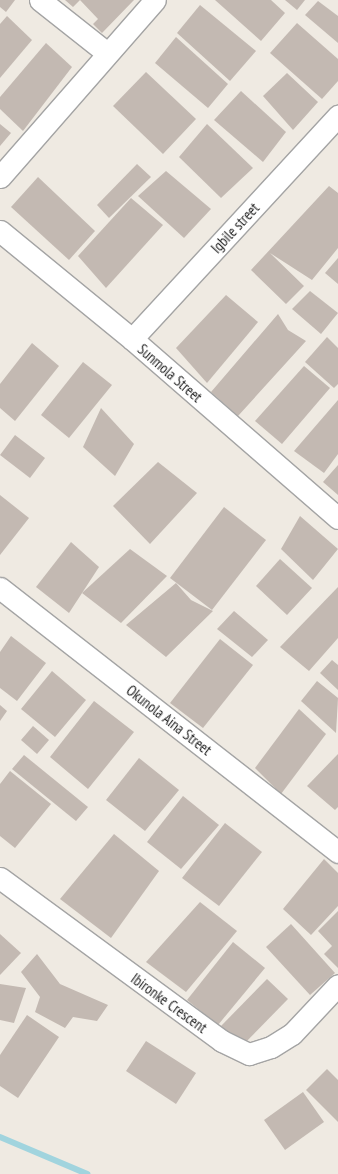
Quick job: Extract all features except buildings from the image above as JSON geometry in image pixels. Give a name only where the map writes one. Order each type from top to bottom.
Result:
[{"type":"street","points":[[40,0],[107,53]]},
{"type":"street","points":[[0,177],[155,0]]},
{"type":"street","name":"Igbile street","points":[[132,339],[335,124]]},
{"type":"street","name":"Sunmola Street","points":[[0,231],[132,339],[338,518]]},
{"type":"street","name":"Okunola Aina Street","points":[[0,588],[338,852]]},
{"type":"street","name":"Ibironke Crescent","points":[[0,878],[222,1041],[249,1054],[271,1047],[292,1034],[338,985]]},
{"type":"waterway","points":[[0,1137],[87,1174]]}]
